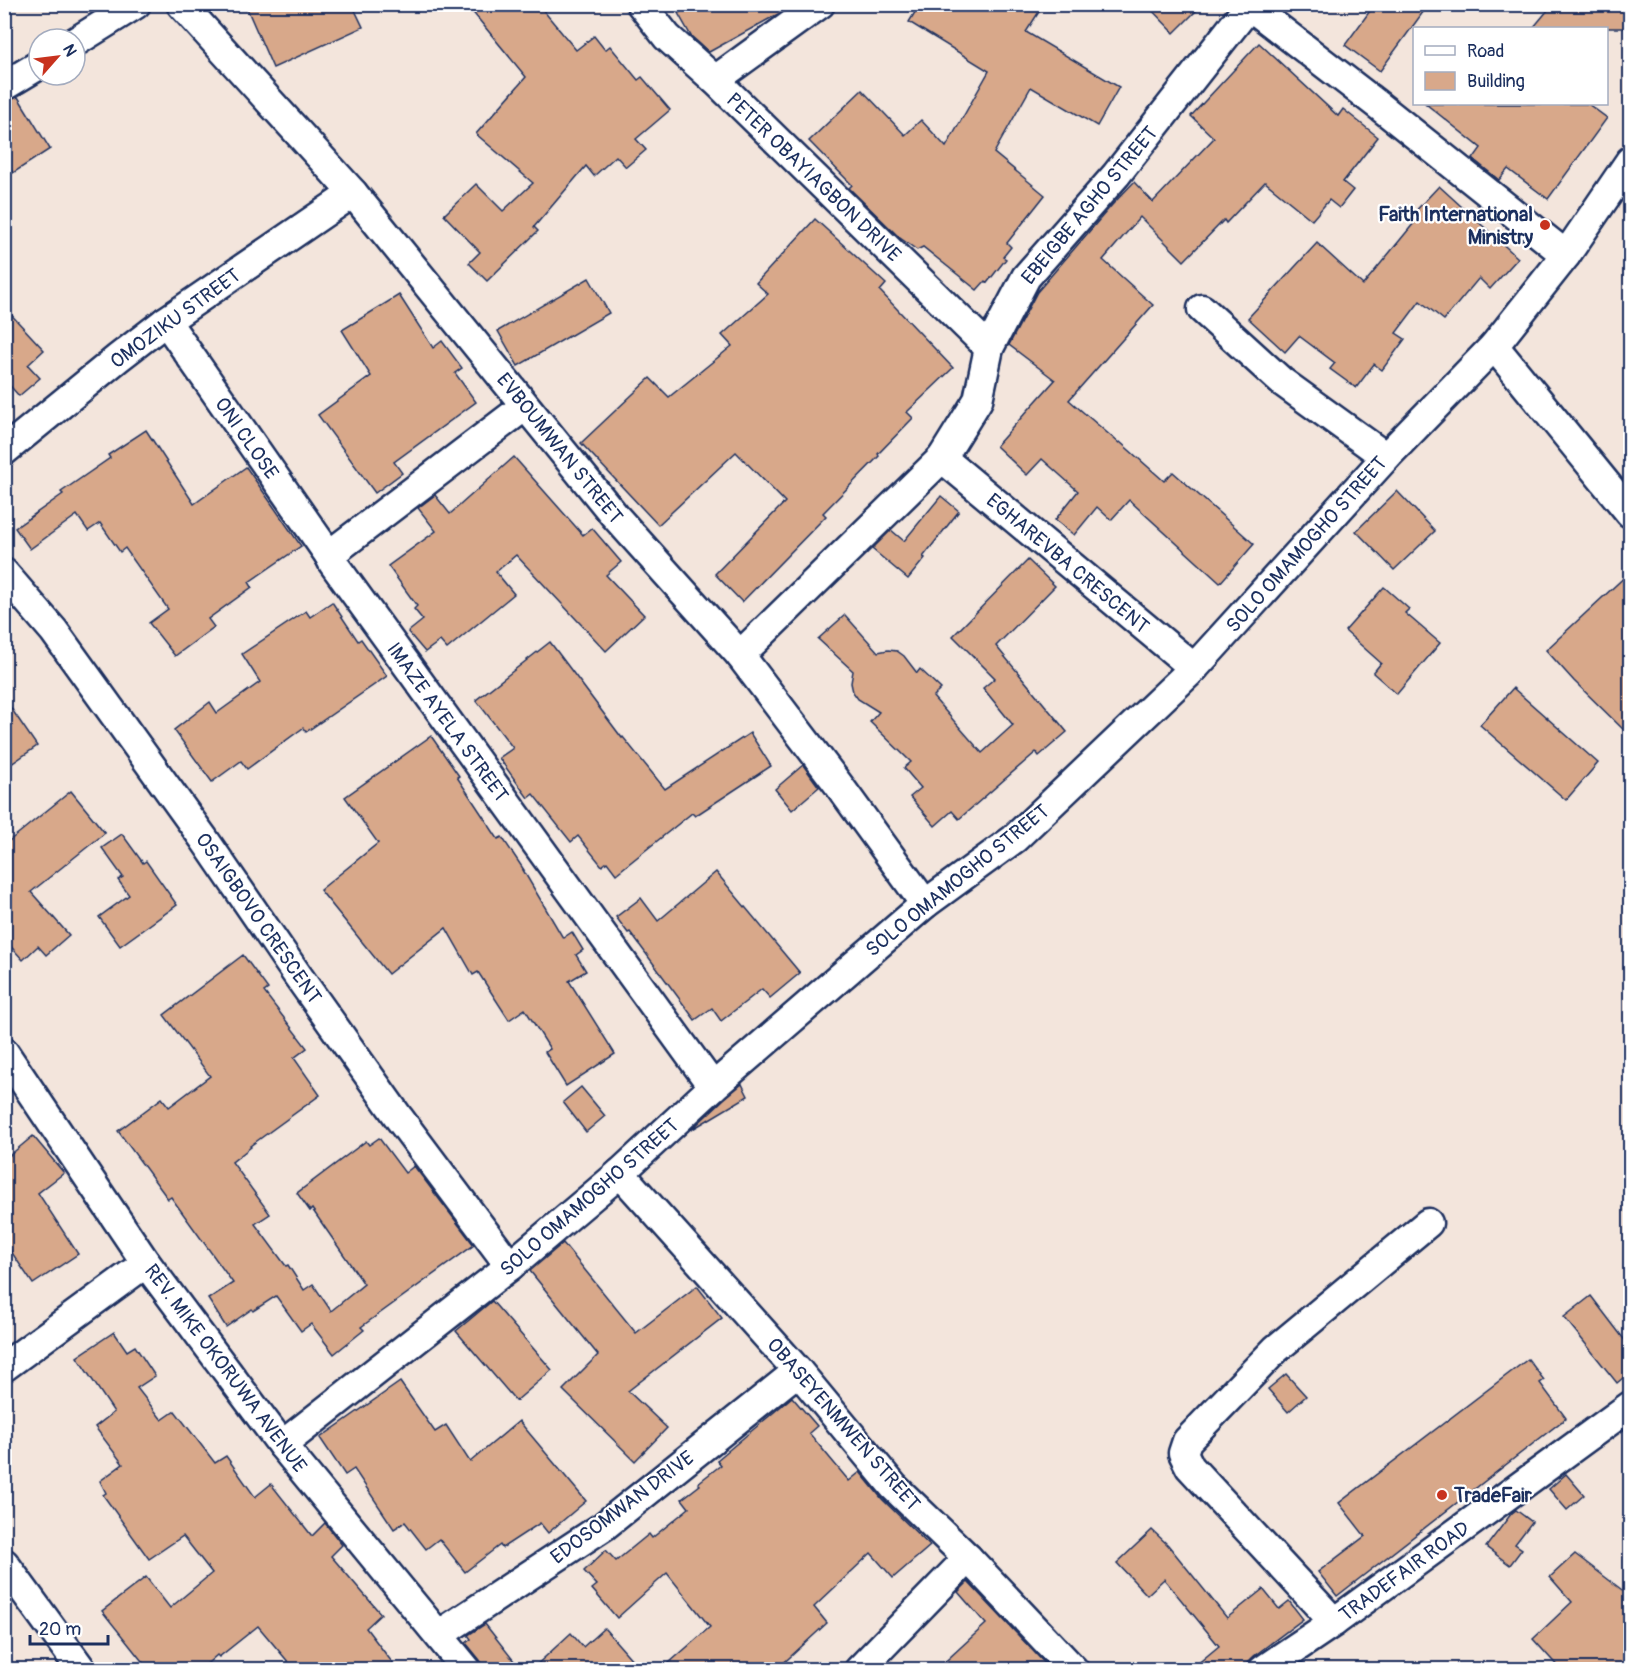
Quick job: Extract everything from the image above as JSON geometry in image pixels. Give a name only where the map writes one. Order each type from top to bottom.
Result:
[{"type":"street","points":[[87,35],[136,4]]},
{"type":"street","name":"EVBOUMWAN STREET","points":[[181,4],[353,193],[615,516],[740,655],[925,904]]},
{"type":"street","name":"PETER OBAYIAGBON DRIVE","points":[[641,4],[667,37],[715,80],[990,348]]},
{"type":"street","points":[[715,80],[820,4]]},
{"type":"street","points":[[1248,5],[1566,255]]},
{"type":"street","name":"EBEIGBE AGHO STREET","points":[[740,655],[942,458],[978,400],[990,348],[1026,277],[1116,175],[1248,5]]},
{"type":"street","points":[[4,86],[27,72]]},
{"type":"street","name":"SOLO OMAMOGHO STREET","points":[[282,1445],[510,1266],[621,1173],[713,1087],[925,904],[1014,839],[1194,668],[1386,457],[1494,346],[1566,255],[1630,161]]},
{"type":"street","name":"OMOZIKU STREET","points":[[4,451],[166,321],[353,193]]},
{"type":"street","points":[[1202,309],[1281,381],[1386,457]]},
{"type":"street","name":"ONI CLOSE","points":[[166,321],[329,555]]},
{"type":"street","points":[[1494,346],[1630,513]]},
{"type":"street","points":[[329,555],[525,405]]},
{"type":"street","name":"EGHAREVBA CRESCENT","points":[[942,458],[1194,668]]},
{"type":"street","name":"IMAZE AYELA STREET","points":[[329,555],[713,1087]]},
{"type":"street","name":"OSAIGBOVO CRESCENT","points":[[4,573],[61,640],[204,838],[399,1118],[510,1266]]},
{"type":"street","name":"REV. MIKE OKORUWA AVENUE","points":[[4,1052],[146,1263],[282,1445],[440,1634],[467,1670]]},
{"type":"street","name":"OBASEYENMWEN STREET","points":[[621,1173],[798,1371],[894,1486],[968,1558],[1074,1670]]},
{"type":"street","points":[[1334,1622],[1190,1467],[1183,1453],[1187,1441],[1276,1349],[1428,1223]]},
{"type":"street","points":[[4,1367],[146,1263]]},
{"type":"street","name":"EDOSOMWAN DRIVE","points":[[440,1634],[604,1526],[798,1371]]},
{"type":"street","name":"TRADEFAIR ROAD","points":[[1263,1670],[1334,1622],[1630,1406]]},
{"type":"street","points":[[859,1670],[968,1558]]},
{"type":"street","points":[[4,1563],[81,1669]]},
{"type":"building","points":[[245,4],[352,4],[363,27],[273,68]]},
{"type":"building","points":[[466,4],[538,4],[576,50],[594,36],[605,50],[610,46],[638,80],[642,77],[670,110],[636,139],[646,150],[626,167],[616,156],[594,176],[586,166],[534,227],[538,231],[487,281],[469,263],[480,252],[444,215],[476,184],[503,211],[533,183],[476,134],[526,77]]},
{"type":"building","points":[[693,4],[791,4],[778,14],[709,52],[691,36],[678,13]]},
{"type":"building","points":[[920,4],[1044,4],[1026,32],[1119,87],[1097,126],[1031,87],[994,153],[1045,195],[1007,243],[1011,247],[1003,257],[1006,259],[987,283],[985,281],[977,290],[923,247],[917,250],[900,238],[849,188],[852,185],[809,141],[862,90],[905,135],[921,120],[946,147],[989,71],[909,22]]},
{"type":"building","points":[[1146,4],[1203,4],[1174,33]]},
{"type":"building","points":[[1375,4],[1429,4],[1380,71],[1345,45]]},
{"type":"building","points":[[1553,4],[1630,4],[1630,28],[1534,27]]},
{"type":"building","points":[[1259,43],[1338,116],[1343,109],[1378,137],[1343,182],[1353,190],[1339,208],[1329,200],[1312,220],[1265,182],[1226,223],[1224,220],[1184,261],[1140,217],[1103,260],[1153,305],[1069,400],[1164,481],[1173,472],[1254,544],[1220,583],[1129,500],[1111,520],[1097,507],[1074,535],[1055,520],[1078,491],[1042,459],[1027,475],[996,446],[1055,380],[1009,345],[1037,292],[1134,182],[1153,202],[1214,138],[1191,116]]},
{"type":"building","points":[[18,97],[50,149],[13,173],[4,159],[4,102]]},
{"type":"building","points":[[1427,105],[1589,105],[1607,118],[1548,199],[1508,169],[1499,180],[1473,159],[1481,148]]},
{"type":"building","points":[[1439,186],[1518,258],[1490,289],[1479,278],[1444,320],[1420,301],[1396,333],[1405,339],[1382,370],[1374,364],[1356,388],[1330,369],[1335,363],[1299,336],[1285,352],[1248,318],[1317,243],[1363,285],[1414,223],[1409,218]]},
{"type":"building","points":[[815,219],[886,284],[880,291],[953,368],[907,412],[913,418],[823,513],[826,516],[742,602],[715,574],[785,502],[736,452],[658,525],[581,443],[650,378],[669,397],[732,346],[722,335],[768,294],[756,283]]},
{"type":"building","points":[[589,278],[609,313],[518,366],[498,331]]},
{"type":"building","points":[[399,295],[433,348],[442,341],[462,368],[455,373],[476,402],[394,462],[402,473],[375,493],[318,415],[371,376],[342,330]]},
{"type":"building","points":[[4,307],[44,350],[28,365],[40,378],[19,396],[4,379]]},
{"type":"building","points":[[146,430],[194,504],[246,467],[301,546],[249,582],[252,587],[208,619],[214,627],[175,656],[149,623],[168,609],[125,548],[120,552],[100,523],[88,531],[77,515],[30,549],[15,528],[110,458],[108,455]]},
{"type":"building","points":[[514,457],[583,535],[592,528],[621,562],[606,575],[644,615],[606,651],[516,555],[496,572],[514,594],[447,649],[440,641],[425,652],[408,632],[423,620],[414,609],[417,606],[388,566],[436,531],[418,508],[435,495],[450,514]]},
{"type":"building","points":[[1397,491],[1435,531],[1394,570],[1356,531]]},
{"type":"building","points":[[941,496],[959,511],[908,579],[872,549],[891,530],[904,541]]},
{"type":"building","points":[[1028,560],[1055,586],[996,646],[1067,732],[1039,756],[1036,752],[959,819],[952,811],[935,826],[910,797],[921,788],[904,768],[911,762],[870,722],[879,712],[858,699],[853,692],[851,683],[853,671],[818,639],[845,615],[878,652],[897,651],[904,656],[917,673],[920,669],[941,689],[933,697],[982,753],[1013,725],[983,688],[995,678],[953,636]]},
{"type":"building","points":[[1630,572],[1630,736],[1546,650]]},
{"type":"building","points":[[1384,587],[1409,609],[1405,613],[1440,643],[1397,694],[1373,673],[1381,663],[1345,631]]},
{"type":"building","points":[[332,602],[358,641],[361,639],[387,676],[306,732],[303,728],[247,769],[241,761],[212,782],[174,730],[210,702],[217,713],[260,682],[242,654],[306,611],[310,617]]},
{"type":"building","points":[[550,642],[622,738],[665,789],[750,733],[771,766],[695,816],[692,813],[616,874],[607,862],[602,866],[578,836],[571,842],[533,794],[528,798],[499,758],[513,748],[476,700]]},
{"type":"building","points":[[1513,688],[1598,763],[1566,800],[1480,725]]},
{"type":"building","points":[[4,698],[37,746],[4,769]]},
{"type":"building","points":[[431,736],[498,839],[502,837],[524,870],[563,938],[572,932],[583,950],[576,955],[586,971],[569,981],[615,1054],[566,1086],[545,1052],[550,1049],[525,1009],[509,1020],[478,972],[473,975],[446,928],[388,974],[320,890],[378,843],[345,797]]},
{"type":"building","points":[[803,765],[819,787],[792,810],[775,789]]},
{"type":"building","points":[[71,791],[105,833],[31,892],[69,935],[46,955],[38,946],[23,960],[4,939],[4,845]]},
{"type":"building","points":[[122,834],[143,863],[146,861],[177,905],[120,946],[99,917],[129,895],[118,880],[123,877],[102,848]]},
{"type":"building","points":[[716,872],[800,973],[770,998],[762,989],[721,1021],[712,1008],[695,1020],[630,932],[628,933],[616,917],[641,898],[658,921]]},
{"type":"building","points":[[243,955],[268,989],[264,992],[307,1048],[294,1058],[320,1095],[250,1146],[232,1162],[270,1214],[255,1224],[286,1266],[288,1265],[304,1290],[313,1284],[331,1311],[364,1284],[312,1209],[310,1211],[297,1193],[366,1141],[369,1145],[379,1138],[405,1173],[414,1166],[474,1245],[361,1327],[364,1330],[334,1354],[311,1324],[301,1331],[276,1296],[226,1327],[208,1299],[233,1283],[171,1197],[168,1199],[118,1131],[162,1098],[169,1107],[210,1076],[164,1015]]},
{"type":"building","points":[[742,1084],[748,1096],[691,1130],[724,1099]]},
{"type":"building","points":[[581,1087],[605,1116],[586,1132],[563,1102]]},
{"type":"building","points":[[33,1136],[64,1173],[38,1193],[78,1254],[33,1284],[4,1241],[4,1160]]},
{"type":"building","points":[[563,1243],[636,1333],[697,1286],[722,1318],[628,1391],[667,1428],[635,1461],[563,1390],[598,1355],[530,1271]]},
{"type":"building","points":[[1591,1296],[1630,1347],[1630,1372],[1617,1383],[1564,1317]]},
{"type":"building","points":[[492,1301],[552,1370],[516,1401],[456,1331]]},
{"type":"building","points":[[114,1332],[127,1351],[135,1346],[155,1376],[137,1388],[162,1420],[175,1411],[215,1463],[226,1456],[255,1497],[271,1484],[312,1536],[325,1523],[342,1545],[331,1556],[381,1614],[366,1628],[398,1670],[295,1670],[258,1626],[200,1670],[149,1670],[102,1611],[146,1577],[170,1608],[212,1573],[183,1536],[149,1559],[103,1495],[106,1493],[100,1481],[123,1464],[95,1427],[114,1412],[77,1357]]},
{"type":"building","points":[[1528,1359],[1544,1380],[1540,1383],[1566,1418],[1337,1596],[1318,1572],[1365,1536],[1339,1503]]},
{"type":"building","points":[[1286,1374],[1306,1396],[1288,1412],[1268,1389]]},
{"type":"building","points":[[400,1382],[435,1432],[446,1425],[470,1462],[519,1421],[586,1501],[548,1533],[540,1523],[502,1548],[500,1545],[465,1572],[439,1539],[426,1549],[405,1522],[394,1529],[354,1469],[345,1475],[320,1438]]},
{"type":"building","points":[[792,1397],[817,1426],[809,1433],[849,1481],[860,1472],[882,1499],[930,1546],[893,1578],[871,1553],[814,1607],[827,1623],[776,1670],[661,1670],[710,1627],[667,1573],[617,1618],[592,1589],[597,1585],[584,1571],[606,1550],[616,1561],[649,1534],[652,1538],[689,1508],[682,1499],[721,1465],[717,1460]]},
{"type":"building","points":[[1566,1474],[1584,1495],[1567,1510],[1549,1489]]},
{"type":"building","points":[[1516,1510],[1532,1522],[1515,1544],[1522,1549],[1510,1565],[1486,1547]]},
{"type":"building","points":[[1152,1530],[1168,1545],[1227,1618],[1263,1589],[1279,1609],[1289,1601],[1303,1619],[1254,1656],[1240,1670],[1190,1670],[1219,1646],[1164,1579],[1147,1595],[1117,1563]]},
{"type":"building","points":[[1575,1554],[1630,1596],[1630,1670],[1561,1670],[1533,1639],[1572,1602],[1550,1577]]},
{"type":"building","points":[[968,1582],[1051,1670],[936,1670],[986,1624],[958,1592]]},
{"type":"building","points":[[485,1624],[521,1670],[483,1670],[480,1660],[466,1643],[471,1639],[468,1635]]},
{"type":"building","points":[[604,1628],[641,1670],[531,1670],[571,1633],[583,1647]]},
{"type":"place","name":"Faith International Ministry","points":[[1545,225]]},
{"type":"place","name":"TradeFair","points":[[1442,1495]]}]
